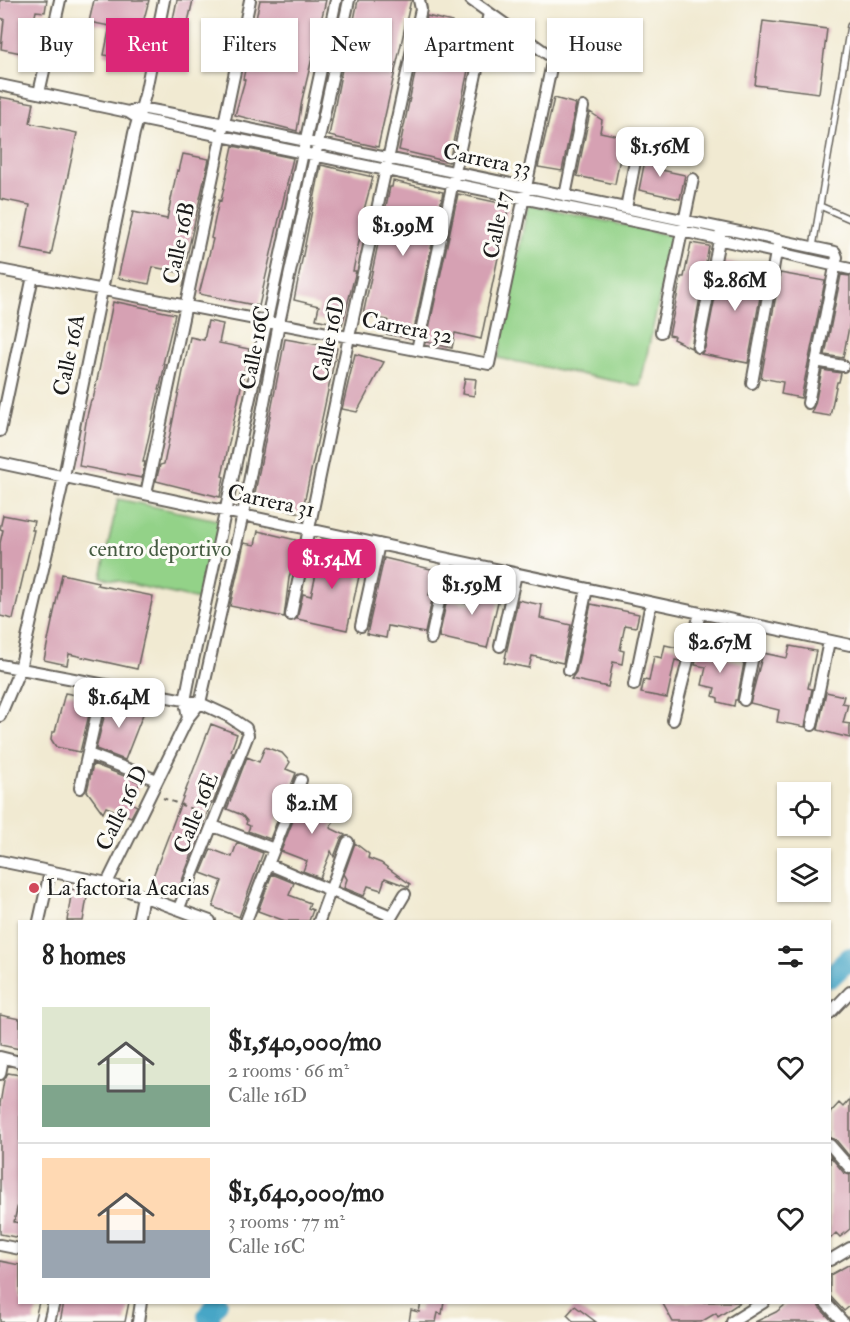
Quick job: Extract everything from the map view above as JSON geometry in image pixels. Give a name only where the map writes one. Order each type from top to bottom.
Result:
[{"type":"street","points":[[39,93],[60,0]]},
{"type":"street","name":"Calle 16A","points":[[0,716],[20,669],[164,0]]},
{"type":"street","name":"Calle 16B","points":[[146,494],[250,0]]},
{"type":"street","name":"Calle 16C","points":[[185,701],[336,0]]},
{"type":"street","name":"Calle 16C","points":[[200,703],[243,514],[279,323],[349,0]]},
{"type":"street","name":"Calle 16D","points":[[291,615],[421,9],[419,0]]},
{"type":"street","points":[[417,350],[489,13],[471,0]]},
{"type":"street","name":"Calle 17","points":[[489,13],[553,58],[489,364]]},
{"type":"street","name":"Carrera 33","points":[[0,84],[128,112],[225,124],[304,148]]},
{"type":"street","points":[[564,196],[583,107]]},
{"type":"street","name":"Carrera 33","points":[[140,113],[222,135],[316,149],[836,259]]},
{"type":"street","points":[[626,208],[638,146]]},
{"type":"street","points":[[661,332],[693,179]]},
{"type":"street","name":"Carrera 33","points":[[524,193],[564,196],[626,208],[683,226]]},
{"type":"street","points":[[698,347],[720,234]]},
{"type":"street","points":[[752,383],[777,247]]},
{"type":"street","name":"Carrera 33","points":[[777,247],[813,248],[836,259]]},
{"type":"street","points":[[808,403],[836,259],[850,269]]},
{"type":"street","name":"Carrera 32","points":[[0,270],[489,364]]},
{"type":"street","points":[[0,431],[33,276]]},
{"type":"street","points":[[816,361],[843,366]]},
{"type":"street","name":"Carrera 31","points":[[0,463],[850,645]]},
{"type":"street","points":[[361,626],[379,544]]},
{"type":"street","points":[[431,639],[448,559]]},
{"type":"street","points":[[500,646],[516,573]]},
{"type":"street","points":[[569,670],[587,589]]},
{"type":"street","points":[[634,686],[651,603]]},
{"type":"street","points":[[673,720],[700,613]]},
{"type":"street","points":[[744,700],[759,626]]},
{"type":"street","points":[[812,725],[829,641]]},
{"type":"street","points":[[0,664],[103,686],[200,703]]},
{"type":"street","points":[[80,788],[103,686]]},
{"type":"street","points":[[185,701],[188,718]]},
{"type":"street","name":"Calle 16 D","points":[[107,883],[188,718],[200,703]]},
{"type":"street","name":"Calle 16E","points":[[179,908],[248,731],[236,720],[200,703]]},
{"type":"street","points":[[88,754],[157,780]]},
{"type":"street","points":[[246,920],[301,780]]},
{"type":"street","points":[[214,822],[274,849]]},
{"type":"street","points":[[319,920],[348,842]]},
{"type":"street","points":[[0,861],[107,883],[208,920]]},
{"type":"street","points":[[268,864],[331,889],[390,918],[405,894]]},
{"type":"street","points":[[39,920],[50,872]]},
{"type":"street","points":[[138,920],[143,896]]},
{"type":"street","points":[[831,1012],[850,992]]},
{"type":"street","points":[[0,1074],[2,1058],[18,1062]]},
{"type":"street","points":[[831,1146],[850,1168]]},
{"type":"street","points":[[0,1245],[18,1250]]},
{"type":"street","points":[[831,1259],[850,1248]]},
{"type":"street","points":[[49,1322],[54,1304]]},
{"type":"street","points":[[138,1322],[141,1304]]},
{"type":"street","points":[[732,1322],[761,1304]]},
{"type":"street","points":[[827,1304],[843,1322]]},
{"type":"lane","points":[[813,248],[850,26]]},
{"type":"lane","points":[[820,206],[850,219]]},
{"type":"path","points":[[151,793],[214,822]]},
{"type":"green space","points":[[528,204],[673,236],[640,386],[498,358]]},
{"type":"green space","name":"centro deportivo","points":[[118,499],[222,521],[203,601],[101,577]]},
{"type":"building","points":[[0,0],[47,0],[45,12],[36,11],[34,18],[18,18],[18,52],[1,49],[4,19],[0,18]]},
{"type":"building","points":[[94,0],[149,0],[144,18],[106,18],[106,25],[94,23],[94,18],[90,18]]},
{"type":"building","points":[[177,0],[193,0],[189,18],[173,18]]},
{"type":"building","points":[[260,0],[326,0],[322,18],[310,18],[310,67],[297,131],[235,115],[245,80],[243,79],[245,72],[298,72],[298,18],[256,18]]},
{"type":"building","points":[[358,0],[411,0],[407,18],[404,18],[404,31],[378,147],[329,136],[341,72],[392,72],[392,18],[354,18]]},
{"type":"building","points":[[763,21],[827,29],[819,93],[755,85]]},
{"type":"building","points":[[415,72],[468,72],[449,162],[399,150]]},
{"type":"building","points":[[0,97],[34,103],[30,123],[77,133],[51,255],[21,249],[30,205],[0,199]]},
{"type":"building","points":[[554,98],[576,104],[562,171],[538,167]]},
{"type":"building","points":[[590,112],[602,120],[600,132],[624,137],[615,184],[577,176]]},
{"type":"building","points":[[233,146],[293,158],[259,306],[199,294]]},
{"type":"building","points":[[647,150],[662,158],[661,170],[685,175],[680,199],[639,190]]},
{"type":"building","points":[[183,154],[209,159],[183,273],[153,267],[149,284],[118,278],[133,212],[167,219],[177,170],[179,171]]},
{"type":"building","points":[[321,165],[373,177],[362,217],[364,217],[353,271],[356,271],[342,325],[316,319],[319,306],[294,300]]},
{"type":"building","points":[[393,181],[443,192],[412,339],[385,334],[388,320],[363,315]]},
{"type":"building","points":[[458,194],[509,205],[481,339],[455,333],[452,348],[426,342]]},
{"type":"building","points":[[691,243],[709,246],[691,348],[669,335],[681,277],[684,277]]},
{"type":"building","points":[[722,261],[765,270],[748,363],[701,354],[705,348]]},
{"type":"building","points":[[780,273],[825,281],[801,398],[781,394],[783,382],[761,378]]},
{"type":"building","points":[[841,275],[850,276],[850,322],[843,358],[825,355]]},
{"type":"building","points":[[113,302],[175,314],[143,462],[145,462],[142,478],[79,466],[87,416],[91,400],[93,400]]},
{"type":"building","points":[[208,321],[223,324],[219,343],[249,349],[222,476],[224,477],[220,497],[156,481],[160,465],[164,464],[190,337],[204,340]]},
{"type":"building","points":[[285,339],[337,348],[302,513],[253,503]]},
{"type":"building","points":[[355,354],[384,362],[357,412],[342,409]]},
{"type":"building","points":[[822,370],[841,373],[830,416],[811,413]]},
{"type":"building","points":[[465,378],[476,379],[474,396],[462,394]]},
{"type":"building","points":[[3,515],[34,521],[32,530],[34,530],[13,619],[0,616],[0,543],[3,530],[0,529]]},
{"type":"building","points":[[258,531],[296,540],[294,552],[296,552],[289,578],[284,617],[230,606],[244,543],[255,545]]},
{"type":"building","points":[[339,549],[364,554],[347,630],[297,619],[303,594],[311,596],[317,570],[308,568],[311,556],[336,561]]},
{"type":"building","points":[[384,558],[435,570],[429,595],[433,595],[425,633],[388,626],[386,638],[367,634]]},
{"type":"building","points":[[62,574],[98,582],[97,585],[153,596],[137,669],[69,654],[67,665],[44,660]]},
{"type":"building","points":[[477,579],[502,585],[487,648],[439,637],[447,599],[471,604]]},
{"type":"building","points":[[518,600],[542,605],[540,618],[571,625],[563,663],[532,656],[529,668],[504,663]]},
{"type":"building","points":[[591,604],[639,614],[636,627],[625,625],[620,650],[624,651],[622,664],[613,662],[608,687],[571,679],[576,672]]},
{"type":"building","points":[[701,640],[714,643],[711,655],[744,663],[734,706],[718,702],[718,698],[713,696],[715,688],[702,685],[706,667],[695,665]]},
{"type":"building","points":[[665,645],[683,649],[680,661],[675,660],[667,698],[641,693],[644,680],[649,681],[654,656],[662,658]]},
{"type":"building","points":[[790,646],[816,651],[808,688],[812,689],[805,727],[777,722],[779,710],[750,703],[763,653],[787,658]]},
{"type":"building","points":[[826,692],[844,696],[842,703],[848,704],[843,723],[850,724],[850,738],[818,730]]},
{"type":"building","points":[[65,693],[93,698],[80,752],[56,747],[51,739]]},
{"type":"building","points":[[108,701],[145,709],[125,760],[96,749]]},
{"type":"building","points":[[211,724],[237,734],[231,751],[233,752],[177,894],[150,884]]},
{"type":"building","points":[[265,747],[282,753],[290,762],[286,769],[296,773],[270,839],[248,831],[250,826],[246,824],[247,821],[242,815],[227,809],[247,757],[259,762]]},
{"type":"building","points":[[93,764],[140,782],[131,803],[137,806],[131,817],[106,807],[103,813],[87,791]]},
{"type":"building","points":[[307,785],[334,820],[330,828],[345,835],[334,857],[331,851],[320,878],[303,871],[307,861],[281,851]]},
{"type":"building","points":[[237,843],[263,853],[239,917],[213,907],[222,881],[201,873],[211,849],[232,857]]},
{"type":"building","points":[[355,843],[369,854],[368,858],[381,863],[410,884],[409,887],[385,878],[381,890],[368,886],[364,896],[344,888],[347,879],[344,874]]},
{"type":"building","points":[[272,874],[294,883],[289,895],[310,903],[308,908],[313,910],[309,920],[282,920],[258,911]]},
{"type":"building","points":[[72,889],[88,891],[83,920],[67,920]]},
{"type":"building","points":[[0,1015],[18,1019],[18,1049],[0,1045]]},
{"type":"building","points":[[8,1073],[18,1075],[18,1205],[14,1222],[18,1223],[18,1238],[0,1234],[0,1104],[4,1080]]},
{"type":"building","points":[[850,1099],[850,1157],[836,1140],[831,1138],[831,1112],[839,1103],[843,1107]]},
{"type":"building","points":[[831,1157],[844,1173],[850,1175],[850,1229],[840,1237],[836,1233],[831,1238]]},
{"type":"building","points":[[0,1261],[18,1265],[18,1304],[38,1304],[34,1322],[0,1322]]},
{"type":"building","points":[[850,1264],[850,1306],[844,1311],[831,1297],[831,1274]]},
{"type":"building","points":[[64,1304],[129,1304],[125,1322],[60,1322]]},
{"type":"building","points":[[421,1304],[444,1304],[442,1314],[438,1313],[436,1322],[409,1322],[411,1310],[419,1312]]},
{"type":"building","points":[[663,1304],[738,1304],[718,1317],[716,1313],[701,1322],[673,1322]]},
{"type":"building","points":[[786,1304],[818,1304],[833,1322],[755,1322]]},
{"type":"building","points":[[575,1306],[596,1322],[574,1322],[567,1315]]},
{"type":"waterway","points":[[831,976],[850,958]]},
{"type":"waterway","points":[[210,1322],[208,1316],[216,1304]]},
{"type":"place","name":"La factoria Acacias","points":[[34,888]]}]
